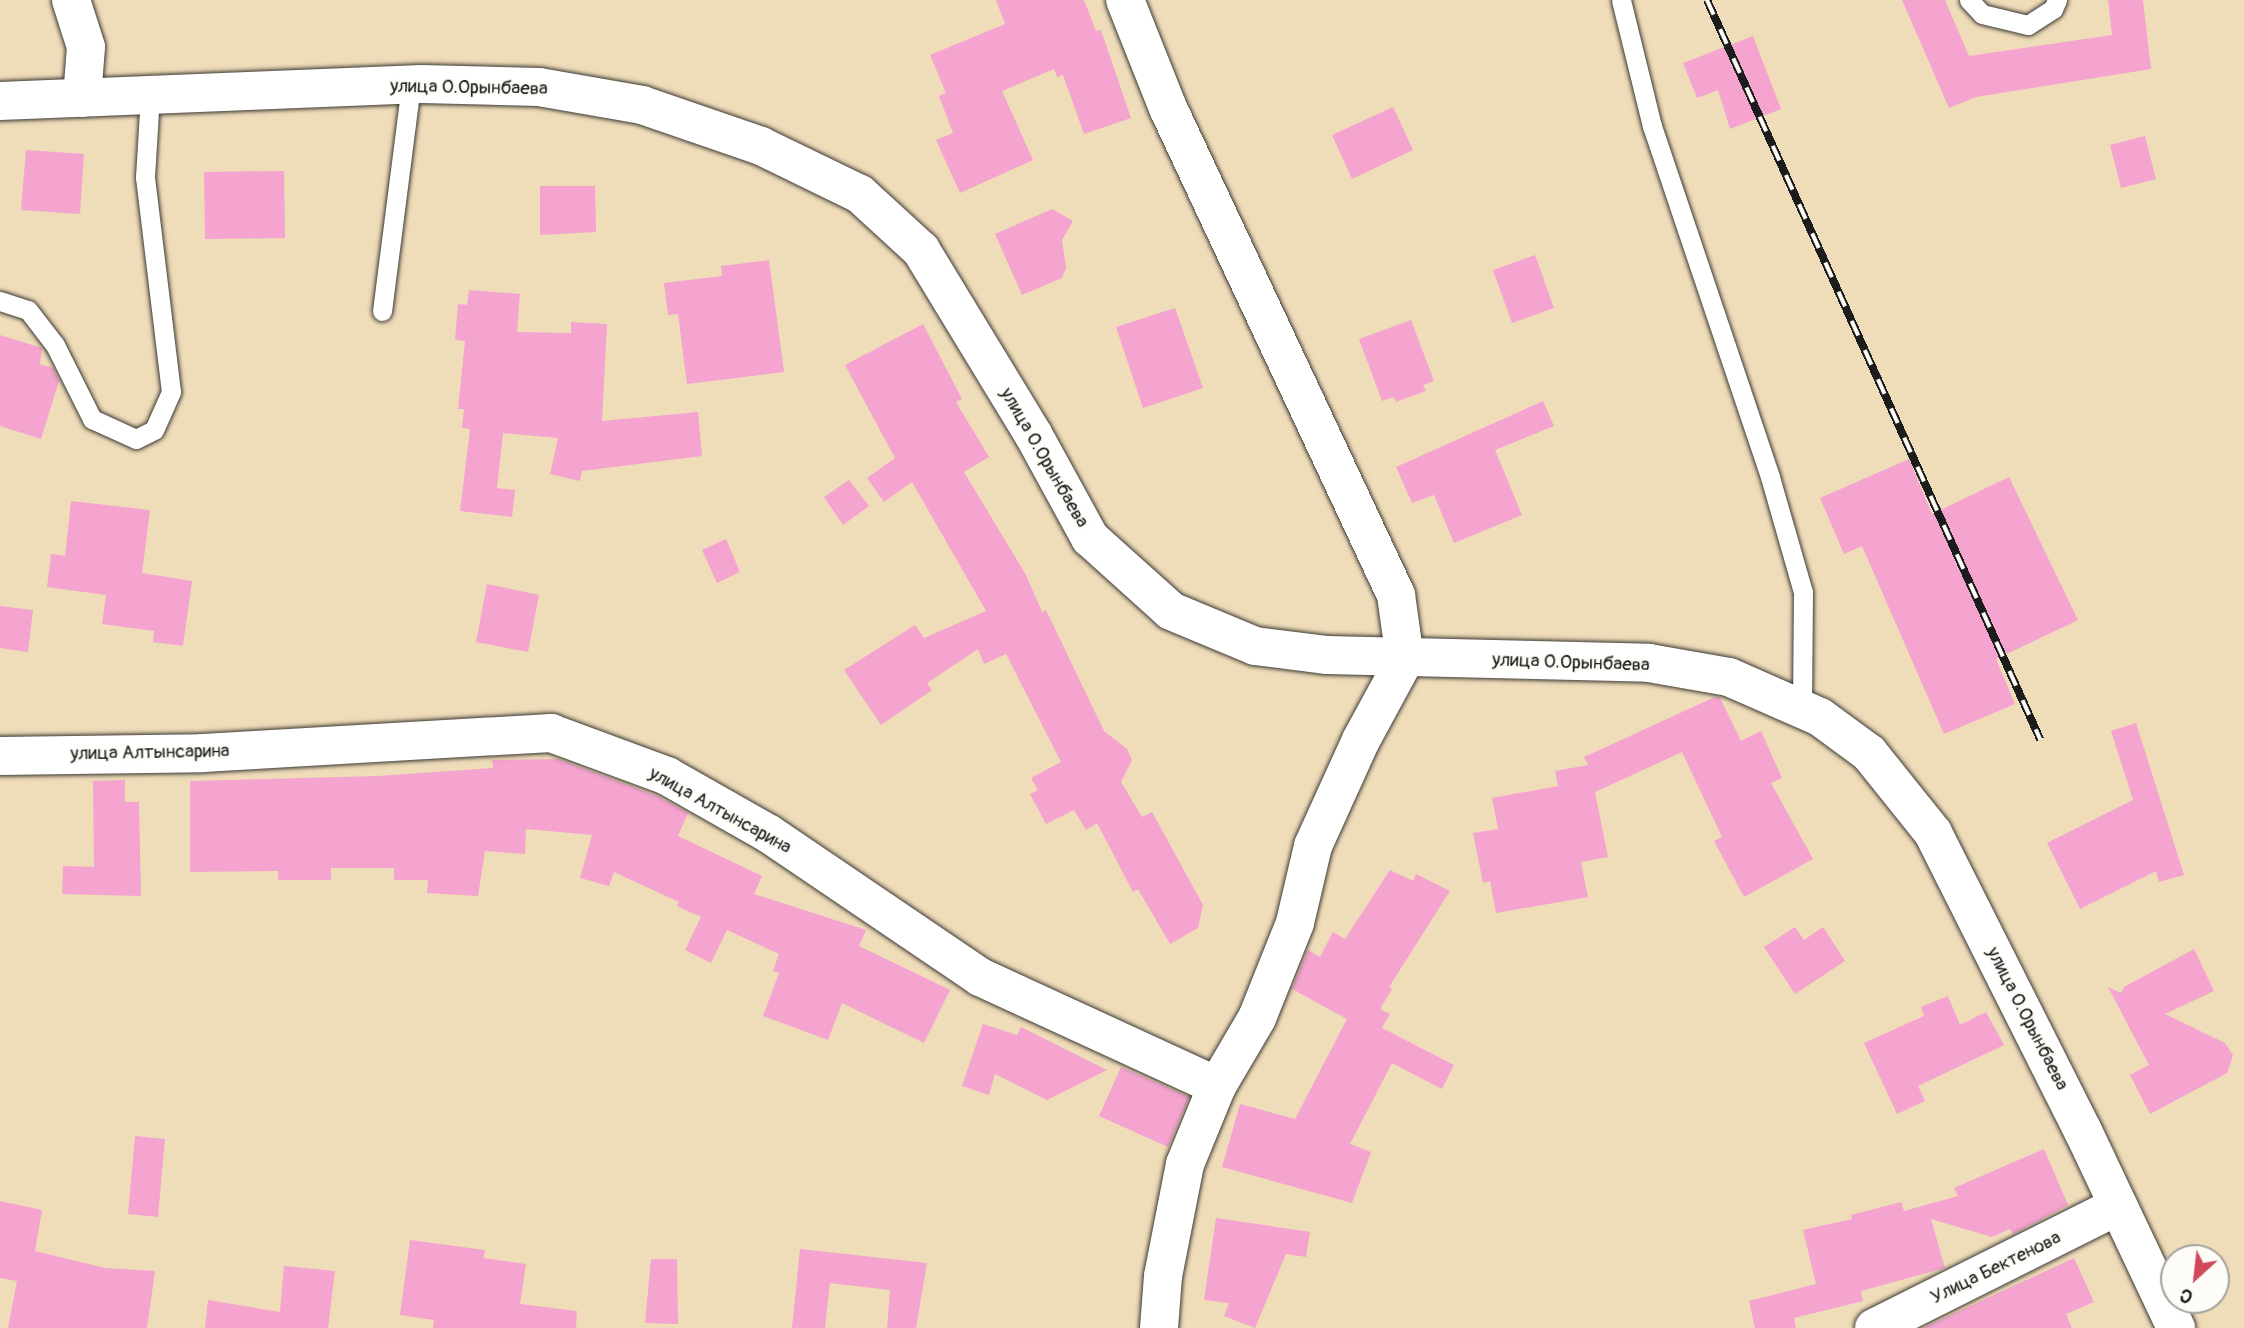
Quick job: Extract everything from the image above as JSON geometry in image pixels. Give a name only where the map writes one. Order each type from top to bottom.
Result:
[{"type":"street","points":[[71,0],[86,47],[82,98]]},
{"type":"street","points":[[1130,4],[1168,108],[1396,595],[1405,659],[1361,740],[1313,846],[1295,923],[1257,1018],[1217,1086],[1185,1164],[1163,1276],[1158,1328]]},
{"type":"street","name":"улица О.Орынбаева","points":[[0,101],[411,84],[539,87],[642,105],[761,146],[860,194],[920,250],[1033,434],[1090,538],[1127,575],[1171,611],[1255,646],[1405,659],[1649,663],[1729,677],[1802,708],[1869,752],[1933,833],[2176,1328]]},
{"type":"street","name":"улица Алтынсарина","points":[[0,756],[203,753],[551,733],[667,776],[769,834],[980,977],[1217,1086]]},
{"type":"street","name":"Улица Бектенова","points":[[1874,1328],[2118,1206]]},
{"type":"lane","points":[[1621,0],[1652,126],[1770,477],[1804,592],[1802,708]]},
{"type":"lane","points":[[1969,0],[1982,13],[2028,25],[2053,9],[2057,0]]},
{"type":"lane","points":[[382,311],[411,84]]},
{"type":"lane","points":[[0,301],[28,310],[49,337],[92,419],[136,439],[154,430],[170,392],[145,177],[150,95]]},
{"type":"building","points":[[996,0],[1084,0],[1096,31],[1101,30],[1131,118],[1084,134],[1063,75],[1057,77],[1054,69],[1002,91],[1033,160],[960,193],[936,140],[953,133],[939,96],[946,93],[930,55],[1005,24]]},
{"type":"building","points":[[1902,0],[1945,0],[1969,56],[2112,35],[2108,0],[2143,0],[2151,69],[1976,97],[1949,108]]},
{"type":"building","points":[[1753,36],[1781,109],[1730,129],[1718,90],[1697,98],[1683,63]]},
{"type":"building","points":[[1393,107],[1413,150],[1352,179],[1332,135]]},
{"type":"building","points":[[2145,136],[2156,179],[2121,188],[2110,145]]},
{"type":"building","points":[[26,150],[84,154],[80,214],[21,210]]},
{"type":"building","points":[[284,171],[285,238],[205,239],[204,172]]},
{"type":"building","points":[[540,186],[595,186],[596,232],[540,235]]},
{"type":"building","points":[[1052,209],[1073,221],[1062,240],[1066,268],[1062,278],[1022,295],[995,234]]},
{"type":"building","points":[[1535,255],[1554,308],[1512,323],[1493,270]]},
{"type":"building","points":[[769,260],[784,372],[687,384],[678,314],[668,315],[664,283],[722,276],[721,266]]},
{"type":"building","points":[[469,290],[520,294],[517,332],[571,333],[571,322],[607,324],[602,421],[698,412],[702,456],[582,471],[580,481],[550,474],[558,438],[503,433],[497,488],[515,490],[512,517],[460,511],[470,429],[462,428],[464,409],[458,409],[465,341],[455,340],[458,304],[467,305]]},
{"type":"building","points":[[1175,308],[1203,388],[1143,408],[1116,327]]},
{"type":"building","points":[[1411,320],[1434,381],[1423,385],[1426,391],[1396,402],[1394,397],[1382,401],[1359,339]]},
{"type":"building","points":[[923,324],[962,399],[956,402],[989,457],[964,472],[1026,575],[1042,612],[1046,610],[1104,731],[1127,749],[1132,760],[1121,782],[1142,817],[1152,812],[1203,905],[1198,928],[1170,944],[1138,889],[1133,892],[1097,823],[1086,830],[1074,810],[1046,824],[1030,794],[1038,790],[1031,778],[1061,762],[1006,654],[984,664],[978,649],[927,683],[932,690],[881,725],[844,670],[915,625],[924,638],[986,611],[912,482],[884,502],[867,478],[895,458],[845,365]]},
{"type":"building","points":[[0,335],[42,348],[40,364],[53,368],[59,381],[41,439],[0,426]]},
{"type":"building","points":[[1543,401],[1554,426],[1495,450],[1522,515],[1454,543],[1434,495],[1412,503],[1396,467]]},
{"type":"building","points":[[1909,459],[1932,514],[2009,477],[2078,620],[1996,659],[2015,704],[1944,734],[1862,546],[1844,554],[1820,498]]},
{"type":"building","points":[[849,480],[869,506],[843,525],[824,497]]},
{"type":"building","points":[[71,501],[150,510],[142,573],[192,581],[183,646],[153,642],[154,631],[102,624],[106,595],[47,587],[51,554],[65,556]]},
{"type":"building","points":[[726,539],[740,572],[717,583],[702,550]]},
{"type":"building","points":[[487,584],[539,595],[528,652],[476,642]]},
{"type":"building","points":[[0,606],[33,610],[28,652],[0,648]]},
{"type":"building","points":[[1715,697],[1720,698],[1741,741],[1761,731],[1782,778],[1771,783],[1813,859],[1744,897],[1714,841],[1722,837],[1682,752],[1595,792],[1608,857],[1581,862],[1588,897],[1496,913],[1490,881],[1483,883],[1473,833],[1498,829],[1492,798],[1558,786],[1555,771],[1588,765],[1584,757]]},
{"type":"building","points":[[2136,723],[2184,875],[2159,882],[2156,871],[2080,909],[2047,843],[2133,800],[2111,731]]},
{"type":"building","points":[[558,759],[657,796],[688,813],[678,836],[762,876],[754,894],[866,930],[859,946],[950,990],[924,1043],[842,1003],[828,1040],[763,1016],[779,973],[773,971],[779,954],[727,930],[711,963],[685,950],[701,917],[677,906],[679,902],[614,872],[609,886],[580,878],[592,835],[526,829],[525,854],[485,851],[478,896],[427,893],[428,880],[394,880],[394,868],[331,868],[331,880],[278,880],[278,871],[190,872],[190,781],[378,776],[493,768],[492,760]]},
{"type":"building","points":[[125,780],[125,802],[139,802],[141,896],[62,894],[63,866],[94,867],[93,781]]},
{"type":"building","points":[[1390,870],[1413,881],[1416,874],[1450,891],[1389,987],[1392,989],[1380,1009],[1390,1014],[1382,1028],[1454,1065],[1442,1089],[1392,1063],[1350,1144],[1371,1152],[1352,1203],[1222,1167],[1240,1104],[1295,1119],[1347,1019],[1292,989],[1308,950],[1320,957],[1333,932],[1345,939]]},
{"type":"building","points":[[1795,927],[1804,940],[1823,927],[1845,961],[1795,994],[1764,947]]},
{"type":"building","points":[[2194,949],[2214,991],[2165,1014],[2225,1043],[2233,1055],[2227,1073],[2150,1114],[2130,1075],[2149,1065],[2108,987],[2121,993],[2124,987]]},
{"type":"building","points":[[1948,996],[1960,1025],[1986,1012],[2004,1045],[1918,1086],[1925,1101],[1897,1114],[1864,1043],[1924,1016],[1921,1007]]},
{"type":"building","points":[[983,1024],[1017,1035],[1021,1027],[1107,1070],[1047,1100],[995,1074],[989,1095],[962,1086]]},
{"type":"building","points":[[1121,1067],[1189,1097],[1168,1147],[1099,1116]]},
{"type":"building","points":[[135,1136],[165,1139],[158,1217],[128,1214]]},
{"type":"building","points":[[2044,1149],[2068,1205],[2013,1234],[2010,1229],[1992,1237],[1931,1219],[1945,1268],[1861,1291],[1863,1301],[1794,1318],[1796,1328],[1755,1328],[1749,1301],[1816,1284],[1803,1230],[1852,1219],[1851,1215],[1901,1202],[1904,1211],[1958,1196],[1954,1188]]},
{"type":"building","points":[[0,1201],[42,1210],[35,1251],[105,1268],[155,1271],[147,1328],[8,1328],[17,1281],[0,1278]]},
{"type":"building","points":[[1216,1218],[1310,1232],[1306,1257],[1286,1254],[1255,1328],[1224,1316],[1229,1303],[1204,1300]]},
{"type":"building","points":[[410,1240],[485,1250],[483,1258],[526,1264],[520,1304],[577,1311],[576,1328],[433,1328],[434,1320],[400,1315]]},
{"type":"building","points":[[800,1249],[927,1263],[916,1328],[887,1328],[890,1290],[830,1283],[825,1328],[792,1328]]},
{"type":"building","points":[[2074,1258],[2094,1302],[2066,1314],[2072,1328],[1923,1328]]},
{"type":"building","points":[[651,1259],[677,1259],[678,1324],[645,1323]]},
{"type":"building","points":[[284,1266],[335,1271],[328,1328],[205,1328],[208,1300],[280,1312]]},
{"type":"railway","points":[[1707,0],[2040,739]]}]
